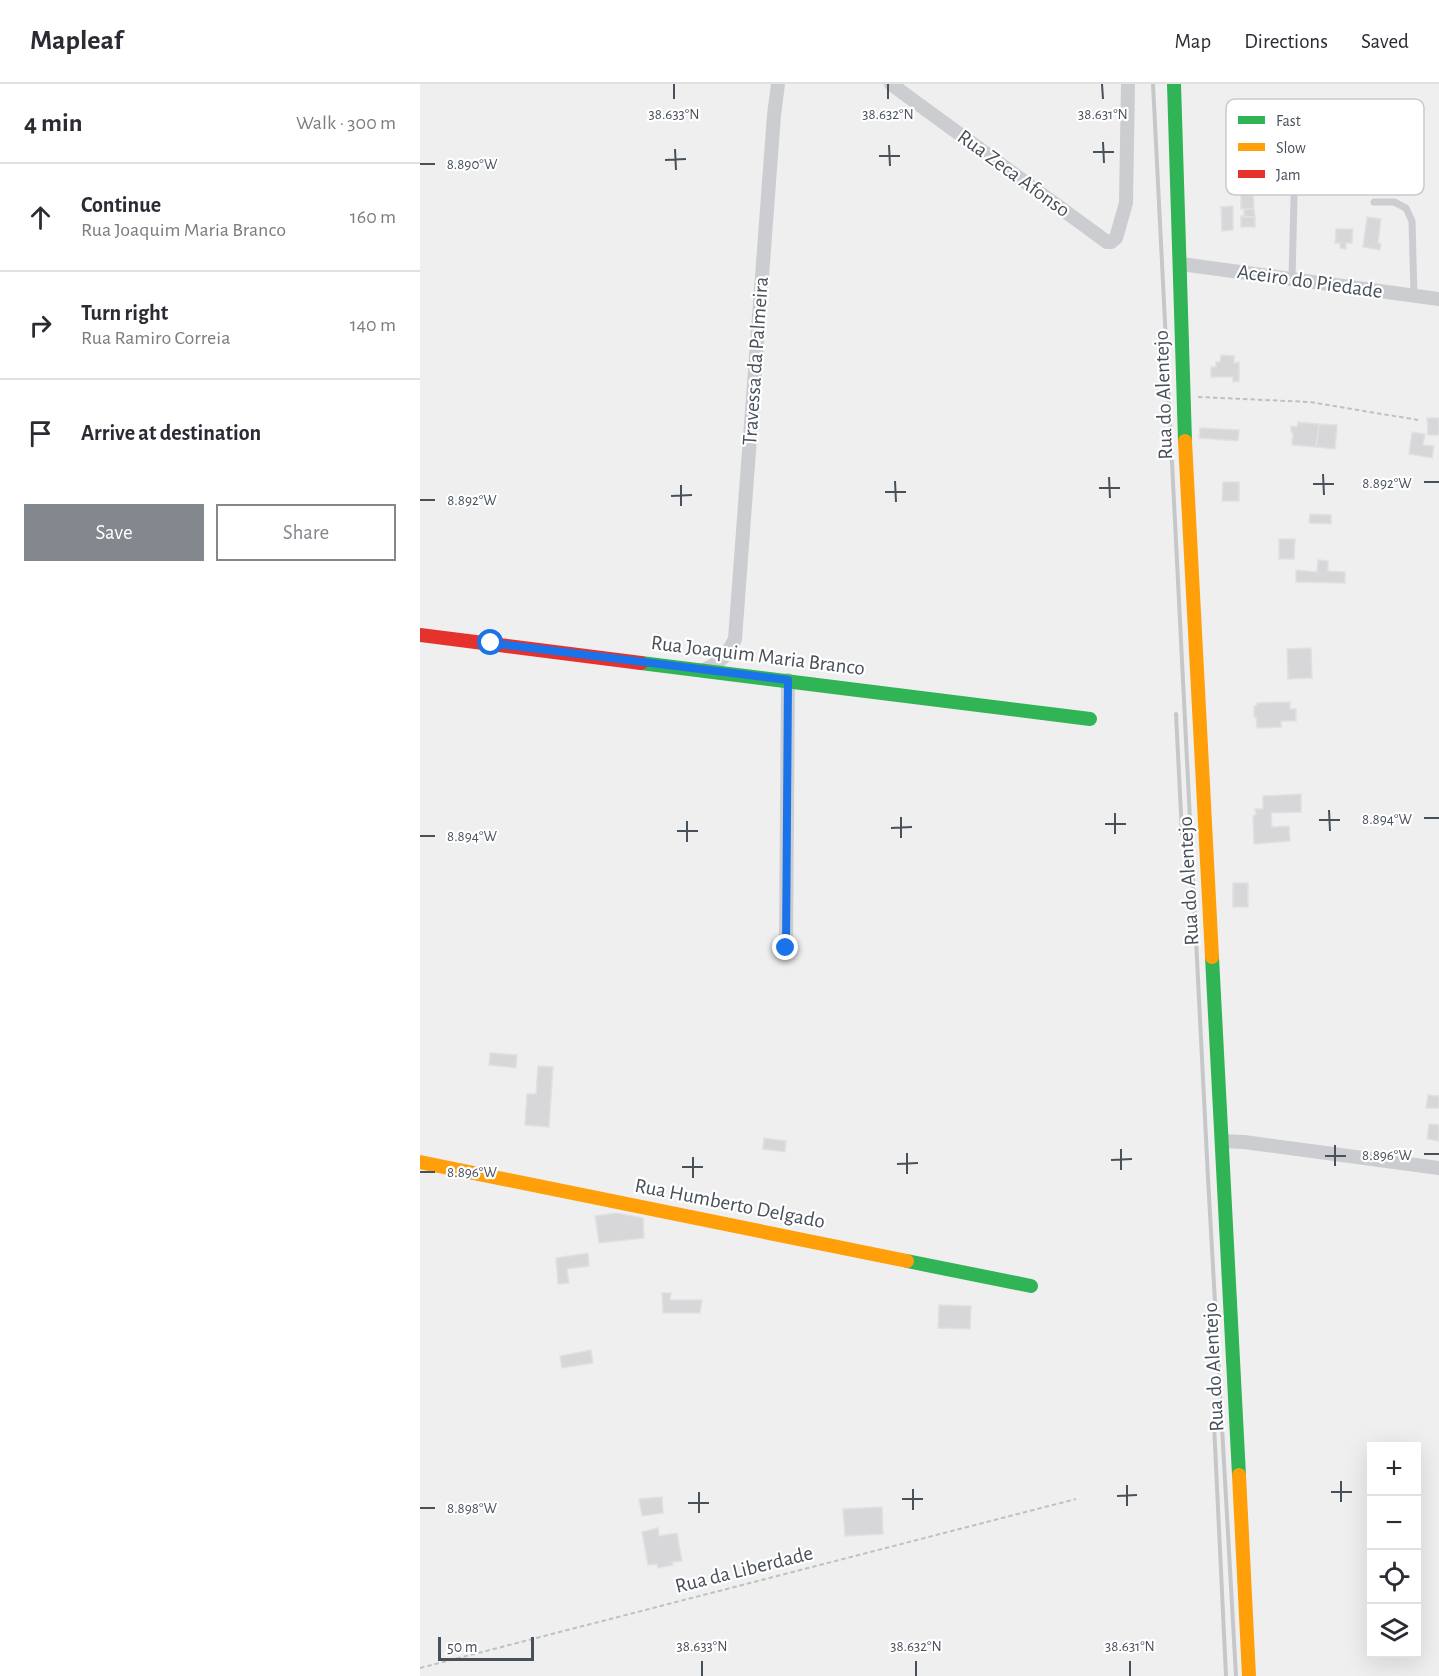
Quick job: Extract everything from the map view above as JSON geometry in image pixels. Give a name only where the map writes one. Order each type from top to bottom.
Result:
[{"type":"street","name":"Travessa da Palmeira","points":[[750,675],[739,666],[733,656],[778,84]]},
{"type":"street","name":"Rua Zeca Afonso","points":[[891,84],[1107,242],[1116,238],[1126,203],[1128,84]]},
{"type":"street","name":"Rua do Alentejo","points":[[1174,84],[1181,264],[1183,396],[1249,1676]]},
{"type":"street","name":"Aceiro do Piedade","points":[[1181,264],[1439,299]]},
{"type":"street","name":"Rua Joaquim Maria Branco","points":[[420,635],[1090,719]]},
{"type":"street","points":[[704,670],[720,662],[727,655],[735,639]]},
{"type":"street","points":[[786,948],[788,680]]},
{"type":"street","points":[[1222,1141],[1439,1168]]},
{"type":"street","name":"Rua Humberto Delgado","points":[[420,1162],[1031,1286]]},
{"type":"lane","points":[[1292,279],[1294,195]]},
{"type":"lane","points":[[1374,202],[1394,202],[1406,208],[1412,221],[1414,295]]},
{"type":"path","points":[[1183,396],[1311,402],[1418,420]]},
{"type":"path","name":"Rua da Liberdade","points":[[420,1668],[1076,1499]]},
{"type":"building","points":[[1241,195],[1253,195],[1254,209],[1241,209]]},
{"type":"building","points":[[1233,206],[1233,230],[1222,231],[1221,207]]},
{"type":"building","points":[[1244,209],[1254,209],[1255,217],[1244,217]]},
{"type":"building","points":[[1241,216],[1255,217],[1255,227],[1241,227]]},
{"type":"building","points":[[1367,217],[1381,219],[1378,243],[1381,244],[1380,250],[1363,247]]},
{"type":"building","points":[[1336,229],[1353,229],[1352,243],[1346,243],[1346,249],[1340,248],[1340,243],[1335,243]]},
{"type":"building","points":[[1221,355],[1234,356],[1234,363],[1239,362],[1239,381],[1233,382],[1233,377],[1211,377],[1211,367],[1216,367],[1216,362],[1220,362]]},
{"type":"building","points":[[1427,418],[1439,418],[1439,435],[1428,435]]},
{"type":"building","points":[[1298,422],[1319,424],[1316,447],[1292,445],[1291,426],[1297,427]]},
{"type":"building","points":[[1319,424],[1337,425],[1335,449],[1316,447]]},
{"type":"building","points":[[1200,428],[1239,430],[1238,441],[1199,438]]},
{"type":"building","points":[[1412,432],[1425,434],[1423,445],[1434,446],[1432,458],[1409,454]]},
{"type":"building","points":[[1223,482],[1239,482],[1239,501],[1222,501]]},
{"type":"building","points":[[1310,514],[1331,515],[1331,524],[1309,523]]},
{"type":"building","points":[[1279,539],[1295,539],[1294,559],[1279,559]]},
{"type":"building","points":[[1318,560],[1328,561],[1328,571],[1345,572],[1345,583],[1296,582],[1296,570],[1317,572]]},
{"type":"building","points":[[1311,648],[1312,678],[1288,679],[1287,649]]},
{"type":"building","points":[[1290,702],[1290,709],[1296,709],[1296,721],[1281,721],[1281,727],[1257,728],[1254,706],[1257,706],[1257,703]]},
{"type":"building","points":[[1301,794],[1301,812],[1271,813],[1272,827],[1289,826],[1290,841],[1254,844],[1253,816],[1256,815],[1255,809],[1263,809],[1263,796]]},
{"type":"building","points":[[1233,883],[1248,883],[1248,907],[1233,907]]},
{"type":"building","points":[[490,1053],[517,1055],[516,1068],[489,1065]]},
{"type":"building","points":[[538,1066],[553,1067],[549,1127],[525,1125],[527,1094],[536,1094]]},
{"type":"building","points":[[1428,1095],[1439,1096],[1439,1108],[1426,1108]]},
{"type":"building","points":[[1429,1124],[1439,1125],[1439,1141],[1427,1139]]},
{"type":"building","points":[[764,1138],[786,1141],[785,1152],[763,1149]]},
{"type":"building","points":[[616,1213],[643,1218],[644,1238],[599,1243],[595,1216]]},
{"type":"building","points":[[588,1253],[589,1266],[567,1269],[569,1283],[558,1284],[556,1258]]},
{"type":"building","points":[[662,1293],[671,1293],[670,1300],[702,1300],[700,1313],[663,1313]]},
{"type":"building","points":[[939,1305],[971,1306],[970,1329],[938,1328]]},
{"type":"building","points":[[591,1350],[593,1363],[562,1368],[560,1356]]},
{"type":"building","points":[[662,1497],[663,1513],[642,1516],[639,1499]]},
{"type":"building","points":[[882,1507],[883,1534],[845,1536],[843,1509]]},
{"type":"building","points":[[658,1528],[659,1536],[677,1533],[682,1561],[672,1562],[673,1565],[658,1568],[657,1564],[648,1565],[642,1532]]},
{"type":"railway","points":[[1153,84],[1208,1178],[1236,1676]]},
{"type":"railway","points":[[1176,714],[1182,834]]},
{"type":"railway","points":[[1213,1403],[1226,1676]]},
{"type":"traffic: fast","points":[[1174,84],[1185,441]]},
{"type":"traffic: fast","points":[[641,663],[1090,719]]},
{"type":"traffic: fast","points":[[1212,957],[1239,1475]]},
{"type":"traffic: fast","points":[[907,1261],[1031,1286]]},
{"type":"traffic: slow","points":[[1185,441],[1212,957]]},
{"type":"traffic: slow","points":[[420,1162],[907,1261]]},
{"type":"traffic: slow","points":[[1239,1475],[1249,1676]]},
{"type":"traffic: jam","points":[[420,635],[641,663]]},
{"type":"route","points":[[491,643],[788,680],[786,948]]}]
